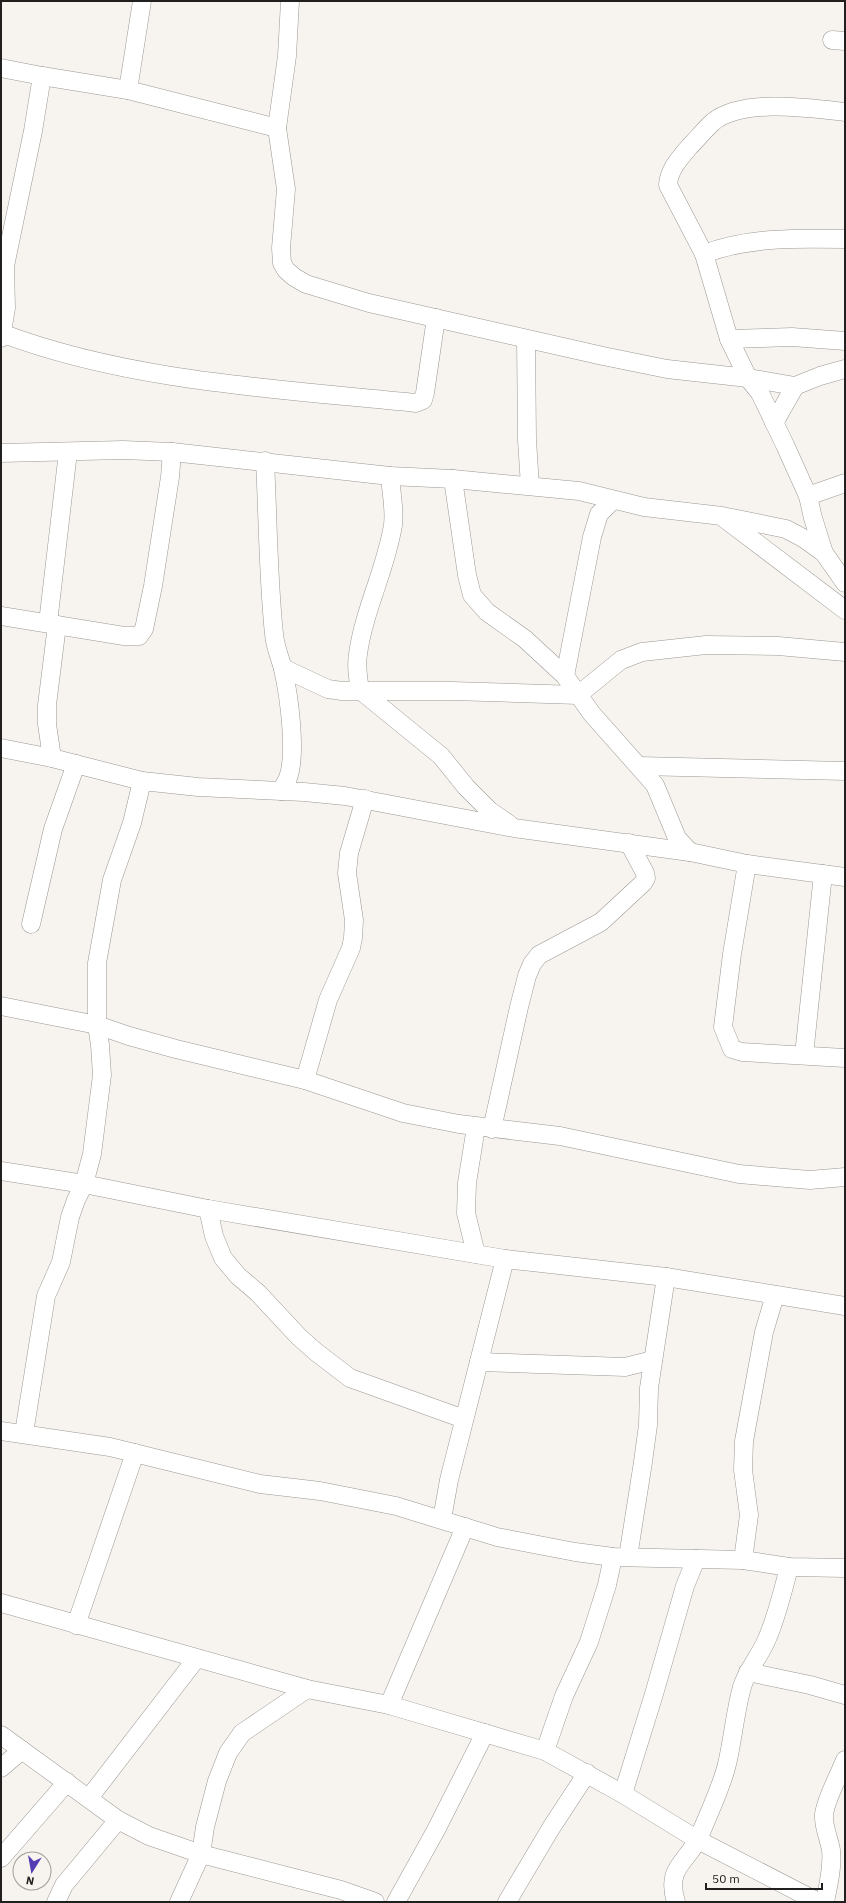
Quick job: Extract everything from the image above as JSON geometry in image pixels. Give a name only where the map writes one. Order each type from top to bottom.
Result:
[{"type":"street","points":[[128,90],[142,1]]},
{"type":"street","points":[[290,1],[287,56],[277,128],[286,190],[281,248],[282,263],[286,270],[294,277],[306,284],[389,308],[645,365],[748,378],[795,386],[820,376],[845,369]]},
{"type":"street","points":[[1,68],[128,90],[277,128]]},
{"type":"street","points":[[42,76],[33,131],[5,266],[6,308],[2,335],[93,361],[163,374],[212,382],[416,403],[423,400],[425,393],[436,318]]},
{"type":"street","points":[[845,112],[812,108],[772,106],[736,110],[714,121],[680,157],[668,177],[668,185],[704,254],[729,339],[748,378],[760,393],[808,496],[814,524],[824,553],[845,582]]},
{"type":"street","points":[[704,254],[744,243],[806,238],[845,239]]},
{"type":"street","points":[[729,339],[792,337],[845,341]]},
{"type":"street","points":[[526,339],[527,440],[530,486]]},
{"type":"street","points":[[774,423],[795,386]]},
{"type":"street","points":[[1,453],[123,450],[172,452],[390,476],[452,479],[579,490],[644,507],[722,516],[786,529],[803,538],[824,553]]},
{"type":"street","points":[[52,758],[47,724],[47,705],[68,452]]},
{"type":"street","points":[[1,616],[124,636],[139,636],[144,629],[167,504],[172,452]]},
{"type":"street","points":[[265,462],[268,547],[274,636],[277,652],[283,668],[291,715],[291,763],[288,778],[280,791]]},
{"type":"street","points":[[390,476],[393,523],[359,649],[357,671],[360,690],[440,756],[466,787],[490,811],[514,828]]},
{"type":"street","points":[[452,479],[467,575],[472,595],[487,612],[526,639],[564,676],[592,714],[655,785],[677,838],[690,852]]},
{"type":"street","points":[[808,496],[845,483]]},
{"type":"street","points":[[564,676],[592,537],[599,514],[613,500]]},
{"type":"street","points":[[722,516],[845,610]]},
{"type":"street","points":[[283,668],[328,689],[467,691],[578,695],[620,660],[642,652],[706,645],[778,646],[845,652]]},
{"type":"street","points":[[1,748],[52,758],[142,781],[205,788],[320,793],[365,799],[514,828],[690,852],[747,864],[845,877]]},
{"type":"street","points":[[31,924],[53,830],[76,764]]},
{"type":"street","points":[[639,766],[845,771]]},
{"type":"street","points":[[24,1433],[46,1296],[61,1262],[70,1217],[84,1184],[92,1154],[102,1075],[97,1025],[97,963],[107,903],[119,858],[138,802],[142,781]]},
{"type":"street","points":[[305,1080],[328,1000],[351,948],[354,920],[347,873],[349,853],[365,799]]},
{"type":"street","points":[[476,1254],[466,1213],[466,1183],[484,1128],[532,964],[539,955],[601,922],[643,883],[646,878],[645,873],[629,843]]},
{"type":"street","points":[[747,864],[732,954],[723,1027],[732,1049],[742,1052],[845,1058]]},
{"type":"street","points":[[804,1055],[823,874]]},
{"type":"street","points":[[1,1006],[97,1025],[128,1036],[176,1049],[305,1080],[403,1113],[484,1128],[560,1136],[739,1174],[810,1180],[845,1177]]},
{"type":"street","points":[[1,1171],[84,1184],[208,1209],[506,1259],[666,1277],[845,1306]]},
{"type":"street","points":[[208,1209],[214,1236],[224,1258],[238,1276],[258,1293],[299,1337],[316,1352],[350,1378],[464,1419]]},
{"type":"street","points":[[442,1519],[449,1480],[464,1419],[506,1259]]},
{"type":"street","points":[[544,1751],[564,1696],[589,1642],[607,1585],[621,1557],[646,1440],[649,1388],[666,1277]]},
{"type":"street","points":[[743,1560],[749,1515],[743,1470],[744,1441],[764,1332],[775,1295]]},
{"type":"street","points":[[479,1362],[625,1367],[653,1360]]},
{"type":"street","points":[[1,1431],[24,1433],[135,1453],[260,1484],[320,1491],[388,1505],[442,1519],[497,1537],[537,1546],[621,1557],[743,1560],[789,1567],[845,1568]]},
{"type":"street","points":[[76,1624],[135,1453]]},
{"type":"street","points":[[389,1705],[465,1527]]},
{"type":"street","points":[[623,1794],[685,1586],[696,1559]]},
{"type":"street","points":[[676,1902],[672,1889],[674,1877],[680,1863],[698,1840],[727,1765],[742,1687],[748,1672],[767,1639],[783,1594],[789,1567]]},
{"type":"street","points":[[1,1603],[307,1689],[389,1705],[544,1751],[587,1773],[698,1840],[818,1902]]},
{"type":"street","points":[[89,1798],[196,1659]]},
{"type":"street","points":[[748,1672],[810,1685],[845,1695]]},
{"type":"street","points":[[179,1902],[201,1854],[205,1827],[217,1781],[228,1753],[242,1733],[307,1689]]},
{"type":"street","points":[[396,1902],[436,1830],[485,1733]]},
{"type":"street","points":[[1,1736],[118,1820],[149,1836],[201,1854],[341,1890],[375,1902]]},
{"type":"street","points":[[1,1768],[22,1750]]},
{"type":"street","points":[[825,1902],[831,1851],[826,1833],[824,1815],[830,1792],[845,1760]]},
{"type":"street","points":[[507,1902],[551,1828],[587,1773]]},
{"type":"street","points":[[1,1858],[67,1782]]},
{"type":"street","points":[[56,1902],[64,1885],[118,1820]]}]
